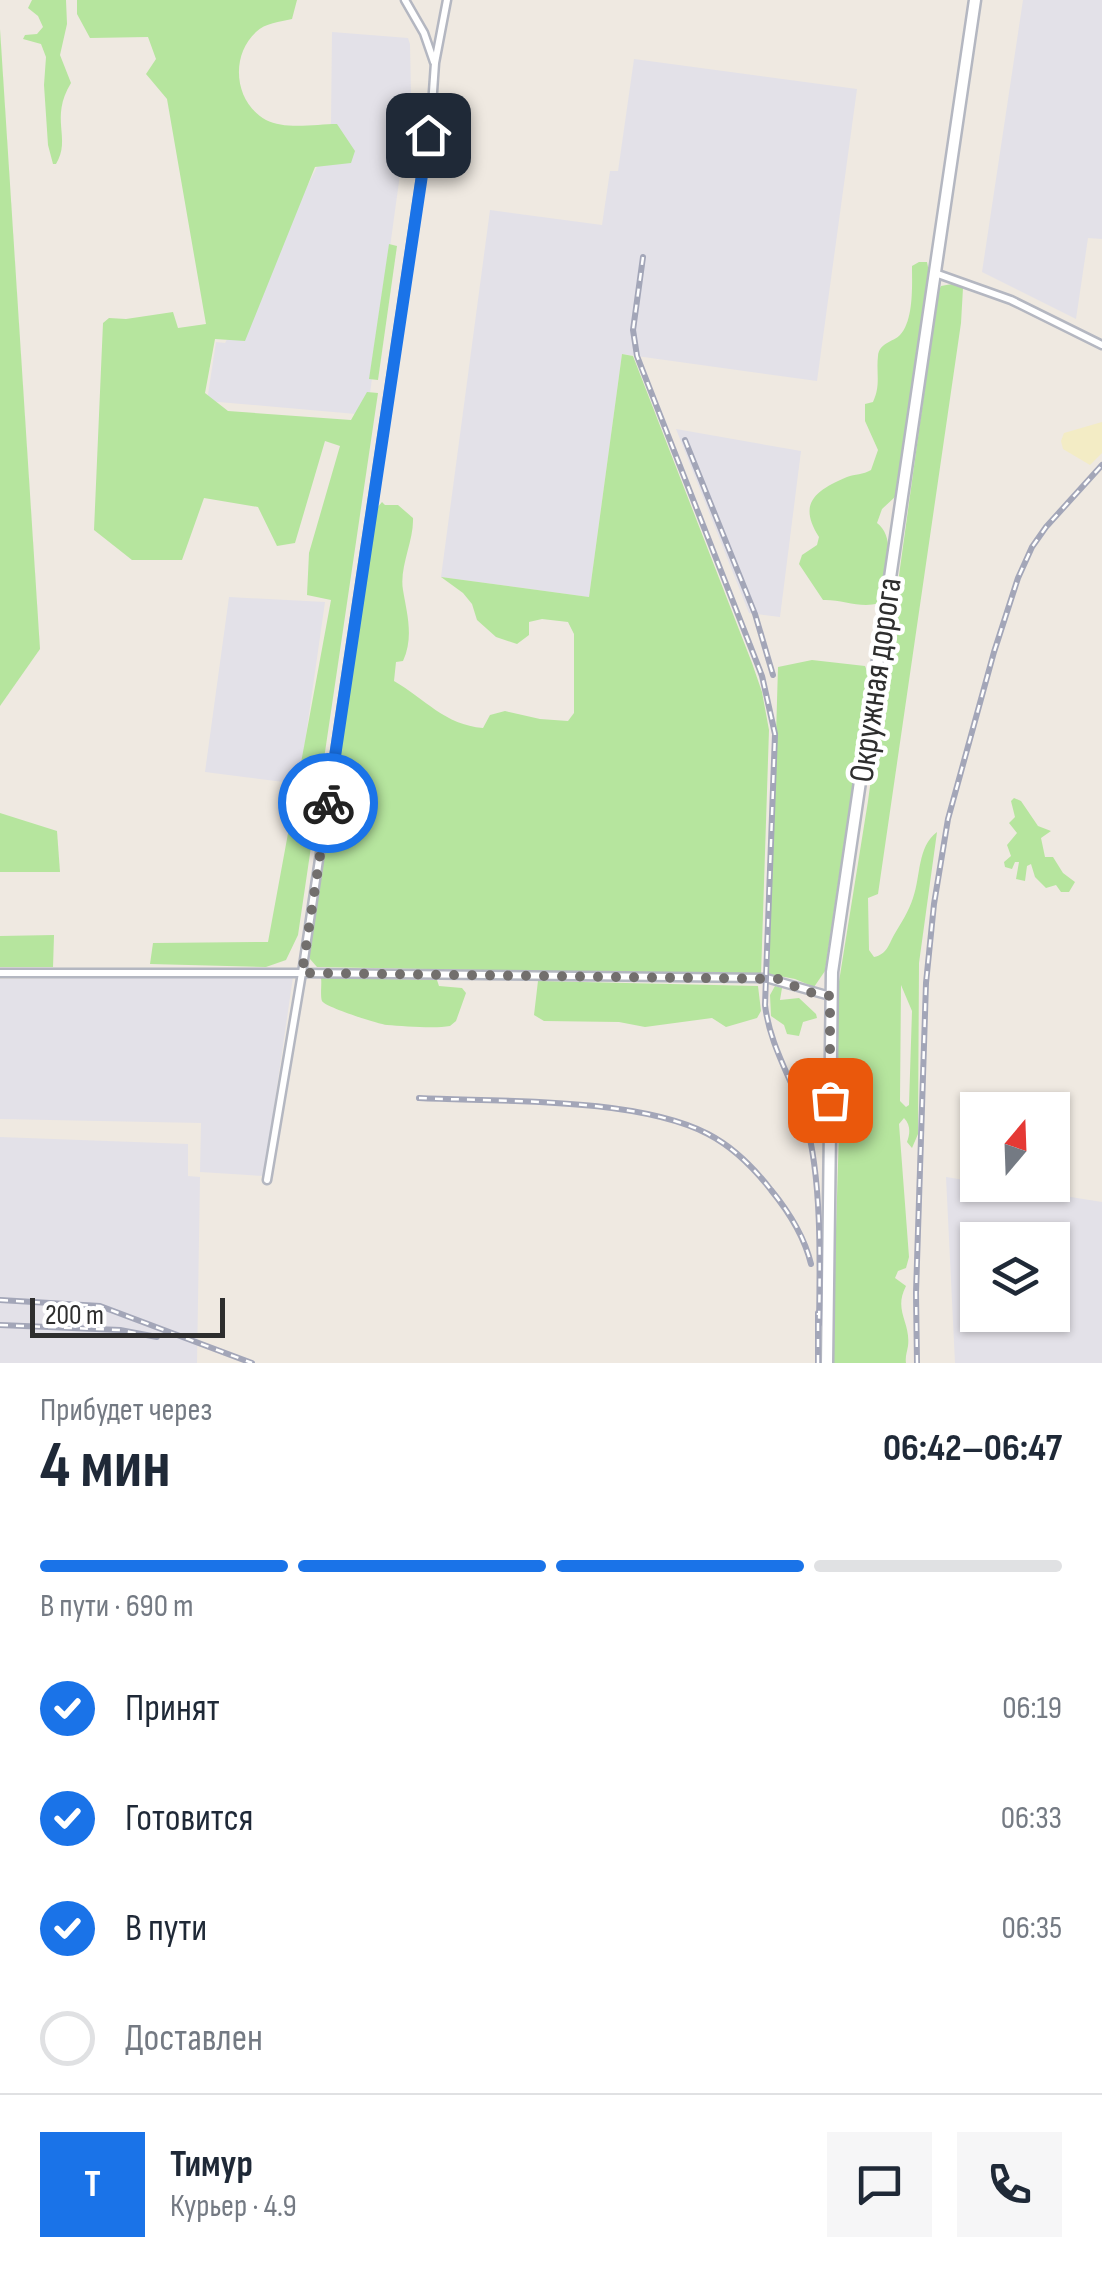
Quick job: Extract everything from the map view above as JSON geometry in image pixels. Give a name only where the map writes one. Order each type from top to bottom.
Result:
[{"type":"main road","name":"Окружная дорога","points":[[827,1363],[830,996],[974,0]]},
{"type":"street","points":[[404,0],[424,33],[435,64]]},
{"type":"street","points":[[267,1180],[302,973],[447,0]]},
{"type":"street","points":[[936,273],[1011,300],[1102,345]]},
{"type":"street","points":[[0,973],[766,978],[830,996]]},
{"type":"shaded area","points":[[1023,0],[1102,0],[1102,239],[1088,238],[1076,319],[982,272]]},
{"type":"shaded area","points":[[332,32],[408,38],[410,44],[411,94],[367,415],[207,401],[216,342],[225,343],[318,165],[313,163],[331,123]]},
{"type":"shaded area","points":[[634,59],[857,89],[817,381],[622,354],[589,597],[441,577],[490,210],[602,225],[610,171],[618,171]]},
{"type":"shaded area","points":[[676,429],[801,451],[780,617],[749,613]]},
{"type":"shaded area","points":[[229,597],[325,602],[299,784],[205,772]]},
{"type":"shaded area","points":[[293,977],[264,1176],[200,1172],[201,1123],[0,1119],[0,979]]},
{"type":"shaded area","points":[[0,1137],[188,1144],[188,1176],[200,1177],[197,1363],[0,1363]]},
{"type":"shaded area","points":[[946,1177],[960,1179],[960,1202],[1070,1202],[1070,1197],[1102,1202],[1102,1363],[955,1363]]},
{"type":"green space","points":[[32,0],[66,0],[67,24],[60,55],[71,83],[62,107],[62,145],[56,164],[48,145],[46,57],[41,44],[23,39],[43,27],[28,8]]},
{"type":"green space","points":[[77,0],[297,0],[292,19],[264,27],[248,42],[239,66],[242,91],[255,112],[274,123],[337,124],[355,151],[351,163],[315,167],[245,341],[215,339],[205,393],[228,411],[351,420],[367,392],[378,393],[298,935],[286,960],[266,967],[150,964],[153,943],[268,942],[331,600],[307,595],[309,553],[340,446],[325,441],[295,543],[277,546],[258,507],[204,498],[182,560],[132,560],[94,530],[103,323],[109,318],[173,312],[178,328],[206,324],[167,99],[146,74],[156,59],[148,37],[90,38],[77,14]]},
{"type":"green space","points":[[0,29],[40,649],[0,706]]},
{"type":"green space","points":[[389,244],[397,246],[378,380],[369,379]]},
{"type":"green space","points":[[927,262],[929,272],[896,496],[882,509],[877,523],[884,530],[888,549],[878,603],[823,600],[799,564],[802,555],[817,545],[819,537],[810,507],[826,488],[871,470],[878,450],[865,421],[865,404],[873,402],[875,396],[879,352],[905,329],[912,266]]},
{"type":"green space","points":[[941,286],[963,288],[961,323],[878,894],[868,898],[869,950],[874,957],[887,949],[907,912],[926,846],[937,832],[919,963],[918,1134],[912,1148],[907,1142],[908,1124],[904,1118],[899,1124],[909,1257],[906,1268],[898,1271],[895,1278],[906,1286],[901,1303],[908,1346],[906,1363],[832,1363],[839,1131],[837,994]],"holes":[[[901,985],[912,1011],[909,1105],[906,1107],[900,1101]]]},
{"type":"green space","points":[[622,354],[633,356],[762,692],[769,730],[761,975],[317,967],[310,959],[309,940],[376,509],[382,502],[398,505],[413,518],[402,581],[408,643],[403,661],[396,662],[394,681],[446,717],[470,726],[483,728],[490,715],[505,711],[568,721],[574,713],[574,634],[568,622],[529,622],[529,635],[517,644],[496,637],[477,620],[463,593],[441,577],[589,597]]},
{"type":"green space","points":[[812,660],[865,666],[869,676],[825,971],[814,987],[769,974],[778,667]]},
{"type":"green space","points":[[1011,801],[1021,801],[1038,826],[1051,831],[1041,838],[1045,857],[1053,857],[1063,873],[1075,882],[1069,892],[1061,892],[1056,885],[1046,888],[1035,877],[1031,864],[1027,866],[1025,881],[1016,879],[1019,862],[1012,869],[1005,867],[1004,862],[1011,856],[1007,845],[1017,833],[1009,823],[1015,817]]},
{"type":"green space","points":[[0,813],[57,831],[60,872],[0,872]]},
{"type":"green space","points":[[54,935],[53,967],[0,967],[0,936]]},
{"type":"green space","points":[[321,978],[437,980],[439,986],[462,988],[466,993],[456,1021],[450,1026],[387,1025],[325,1004],[321,999]]},
{"type":"green space","points":[[538,981],[758,986],[761,1011],[757,1018],[726,1027],[712,1018],[645,1027],[619,1022],[544,1021],[534,1015]]},
{"type":"green space","points":[[775,986],[782,988],[780,1000],[799,998],[816,1014],[817,1018],[803,1022],[799,1036],[787,1034],[784,1025],[771,1016],[770,995]]},
{"type":"sand","points":[[1102,422],[1102,453],[1090,465],[1063,449],[1064,433]]},
{"type":"railway","points":[[643,257],[633,330],[637,356],[762,676],[775,734],[765,1005],[772,1036],[801,1107],[811,1145],[819,1222],[819,1324]]},
{"type":"railway","points":[[685,440],[755,614],[773,675]]},
{"type":"railway","points":[[917,1363],[926,983],[948,819],[1018,578],[1046,527],[1102,465]]},
{"type":"railway","points":[[419,1098],[607,1107],[678,1122],[708,1134],[742,1159],[778,1198],[800,1234],[811,1264]]},
{"type":"railway","points":[[0,1300],[100,1306],[252,1363]]},
{"type":"railway","points":[[818,1313],[818,1363]]},
{"type":"railway","points":[[0,1325],[120,1330],[157,1337]]},
{"type":"way so far","points":[[328,803],[302,973],[778,979],[808,992],[830,996],[830,1100]]},
{"type":"route","points":[[328,803],[428,135]]}]
